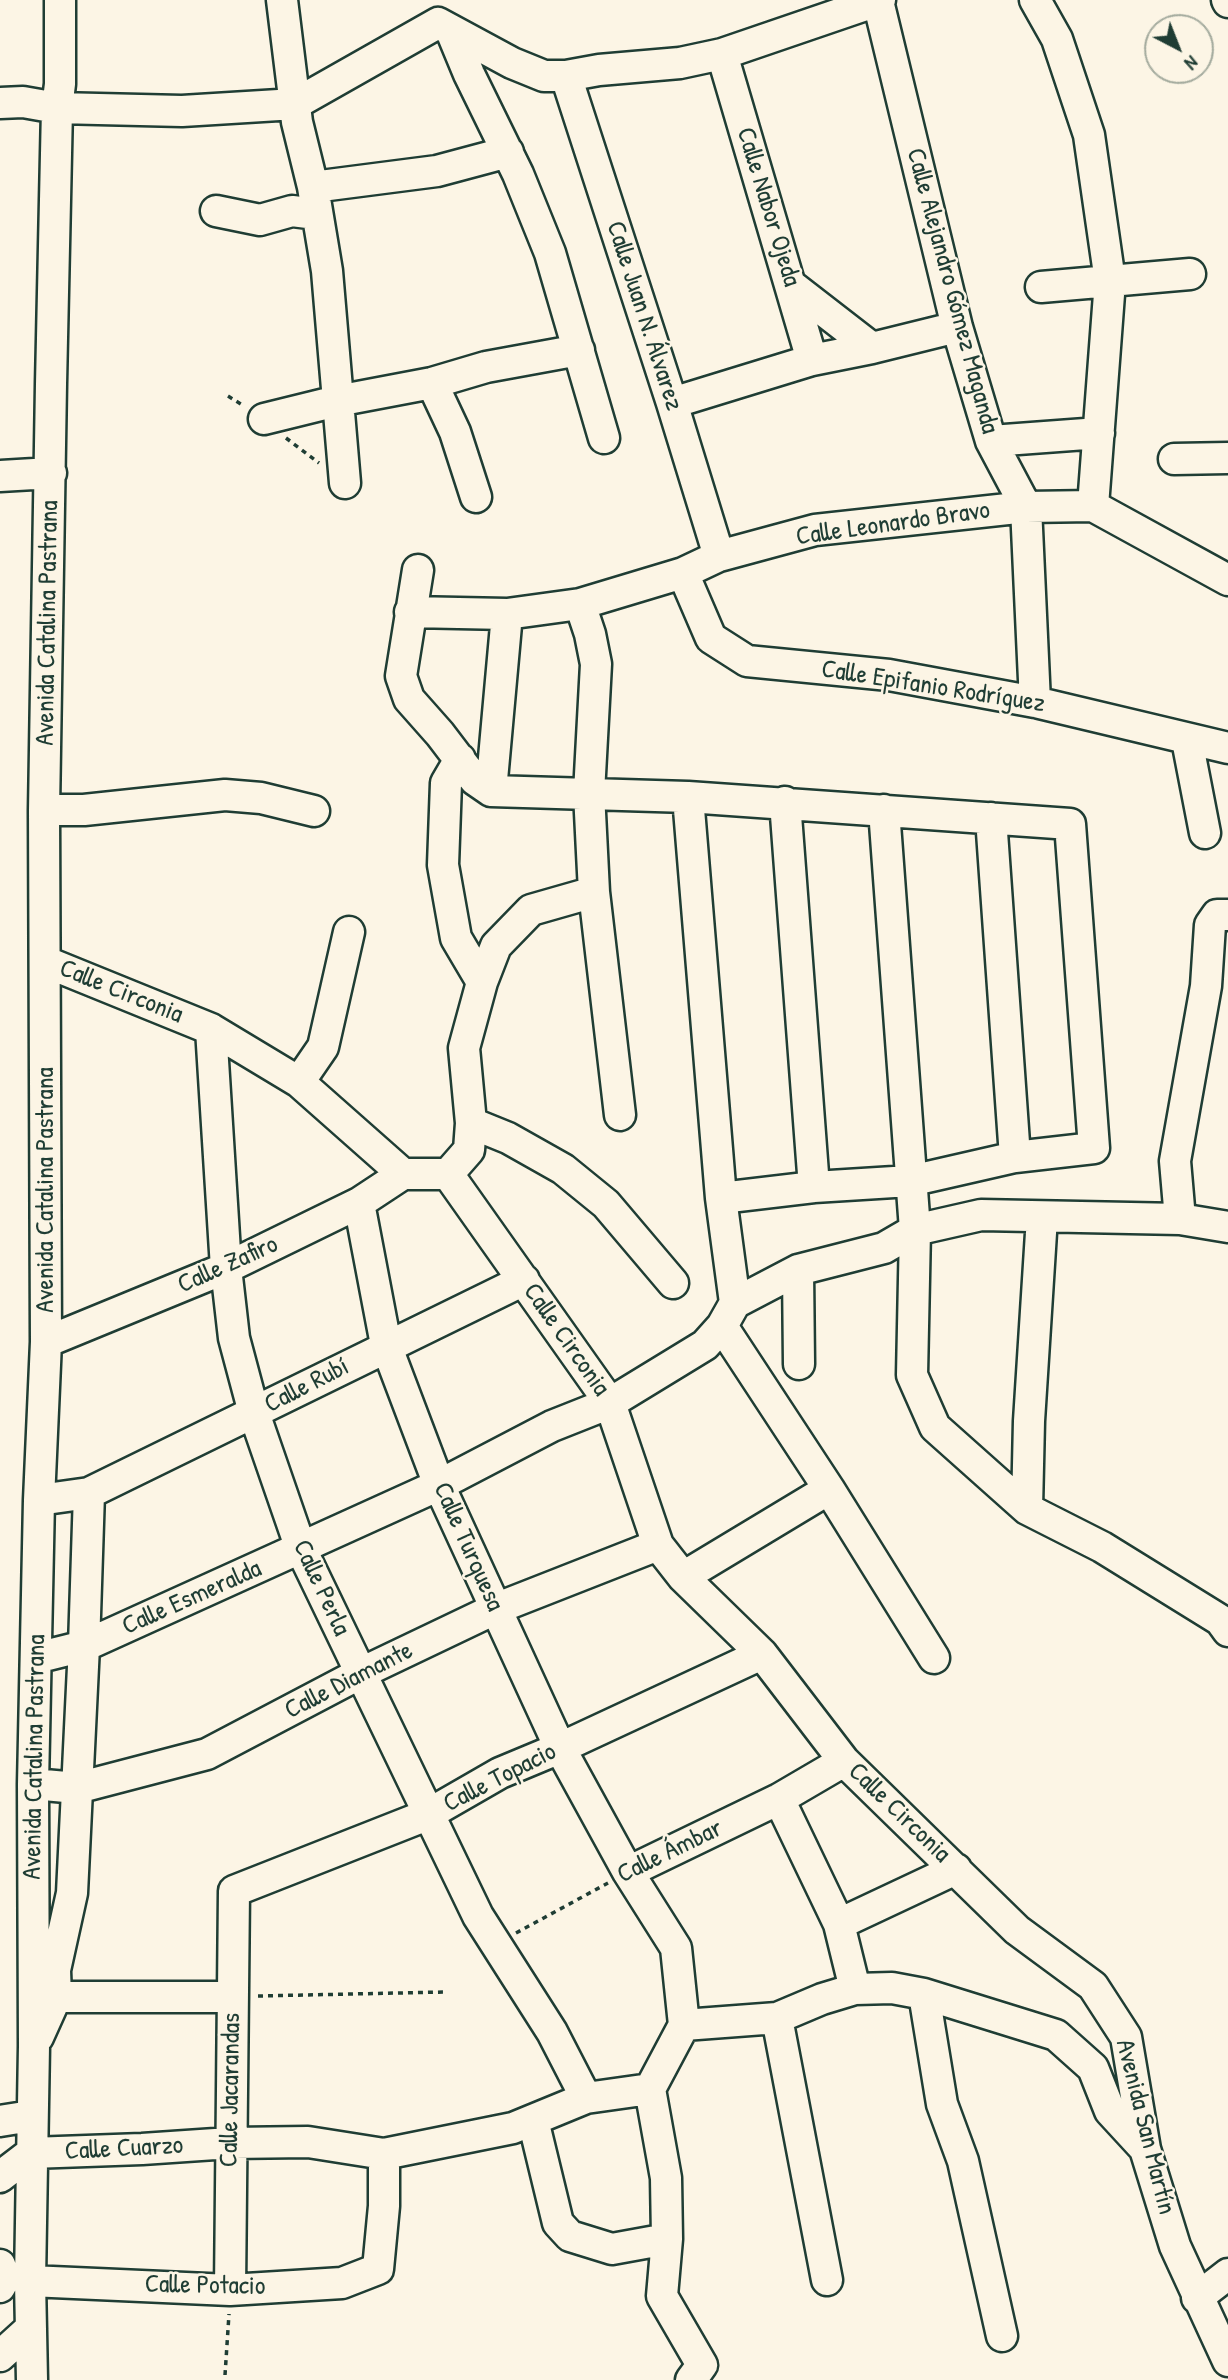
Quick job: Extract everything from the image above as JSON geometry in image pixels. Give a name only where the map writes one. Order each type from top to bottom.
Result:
[{"type":"street","name":"Avenida Catalina Pastrana","points":[[32,2380],[30,2281],[34,2046],[33,1784],[39,1500],[46,1342],[44,810],[60,0]]},
{"type":"street","points":[[282,0],[301,145],[327,271],[345,483]]},
{"type":"street","points":[[1035,0],[1057,39],[1089,135],[1110,281],[1093,506],[1228,580]]},
{"type":"street","points":[[442,19],[512,63],[544,76],[566,76],[599,70],[680,63],[722,54],[879,1]]},
{"type":"street","name":"Calle Alejandro Gómez Maganda","points":[[879,1],[957,327],[991,441],[1026,507],[1035,702]]},
{"type":"street","points":[[0,103],[23,102],[57,108],[182,111],[295,104],[442,19]]},
{"type":"street","points":[[442,19],[508,152],[550,254],[604,438]]},
{"type":"street","name":"Calle Nabor Ojeda","points":[[722,54],[812,359]]},
{"type":"street","name":"Calle Juan N. Álvarez","points":[[566,76],[719,556]]},
{"type":"street","points":[[216,211],[260,219],[292,211],[314,200],[508,152]]},
{"type":"street","points":[[1041,287],[1191,274]]},
{"type":"street","points":[[792,286],[872,348]]},
{"type":"street","points":[[672,403],[812,359],[872,348],[957,327]]},
{"type":"street","points":[[264,419],[337,401],[432,383],[486,367],[579,350]]},
{"type":"street","points":[[432,383],[455,432],[476,497]]},
{"type":"street","points":[[991,441],[1099,433]]},
{"type":"street","points":[[1174,459],[1228,458]]},
{"type":"street","points":[[0,476],[51,473]]},
{"type":"street","name":"Calle Leonardo Bravo","points":[[410,612],[508,614],[580,604],[683,573],[719,556],[815,530],[1026,507],[1093,506]]},
{"type":"street","points":[[418,570],[401,676],[409,699],[475,780],[491,791],[785,802],[1070,824],[1094,1148],[1015,1157],[910,1181],[814,1187],[721,1198]]},
{"type":"street","name":"Calle Epifanio Rodríguez","points":[[683,573],[710,638],[747,661],[889,675],[1035,702],[1228,748]]},
{"type":"street","points":[[580,604],[596,664],[589,793],[594,892],[620,1115]]},
{"type":"street","points":[[491,791],[508,614]]},
{"type":"street","points":[[1187,740],[1205,833]]},
{"type":"street","points":[[460,759],[446,783],[443,864],[456,938],[482,982]]},
{"type":"street","points":[[44,810],[84,810],[225,795],[261,798],[314,811]]},
{"type":"street","points":[[688,797],[728,1314],[830,1489],[934,1658]]},
{"type":"street","points":[[785,802],[814,1187]]},
{"type":"street","points":[[884,810],[915,1230],[912,1375],[935,1427],[1027,1509],[1102,1547],[1220,1620],[1228,1631]]},
{"type":"street","points":[[991,818],[1015,1157]]},
{"type":"street","points":[[403,1174],[448,1174],[469,1150],[471,1123],[464,1048],[482,982],[496,946],[531,910],[594,892]]},
{"type":"street","points":[[1180,1219],[1175,1161],[1206,986],[1210,925],[1217,915],[1228,915]]},
{"type":"street","points":[[299,1082],[323,1047],[349,932]]},
{"type":"street","name":"Calle Circonia","points":[[46,962],[211,1030],[299,1082],[403,1174]]},
{"type":"street","name":"Calle Perla","points":[[211,1030],[226,1268],[234,1338],[254,1413],[301,1549],[478,1916],[552,2032],[586,2098]]},
{"type":"street","points":[[471,1123],[508,1138],[563,1169],[606,1204],[673,1283]]},
{"type":"street","name":"Calle Zafiro","points":[[46,1342],[226,1268],[359,1203],[403,1174]]},
{"type":"street","name":"Calle Circonia","points":[[448,1174],[610,1403],[658,1545],[682,1577],[762,1654],[844,1761],[956,1869]]},
{"type":"street","name":"Calle Turquesa","points":[[359,1203],[386,1346],[439,1485],[560,1748],[628,1872],[676,1948],[684,2025]]},
{"type":"street","name":"Calle Esmeralda","points":[[36,1658],[85,1646],[439,1485],[552,1426],[610,1403],[705,1345],[728,1314],[798,1270],[884,1248],[915,1230],[981,1215],[1180,1219],[1228,1227]]},
{"type":"street","points":[[1027,1509],[1029,1420],[1042,1217]]},
{"type":"street","points":[[798,1270],[799,1364]]},
{"type":"street","name":"Calle Rubí","points":[[39,1500],[89,1493],[524,1280]]},
{"type":"street","points":[[682,1577],[830,1489]]},
{"type":"street","points":[[34,2046],[56,1997],[55,1970],[72,1893],[85,1646],[89,1493]]},
{"type":"street","name":"Calle Diamante","points":[[33,1784],[77,1788],[207,1754],[361,1673],[495,1609],[658,1545]]},
{"type":"street","name":"Calle Topacio","points":[[234,1891],[427,1815],[500,1773],[762,1654]]},
{"type":"street","name":"Calle Ámbar","points":[[628,1872],[779,1799],[844,1761]]},
{"type":"street","points":[[779,1799],[839,1924],[855,1989]]},
{"type":"street","points":[[839,1924],[956,1869]]},
{"type":"street","name":"Avenida San Martín","points":[[956,1869],[1017,1930],[1093,1986],[1126,2037],[1145,2149],[1175,2246],[1228,2361]]},
{"type":"street","name":"Calle Jacarandas","points":[[230,2290],[234,1891]]},
{"type":"street","points":[[701,2375],[662,2296],[667,2239],[666,2178],[650,2089],[684,2025],[777,2018],[822,1999],[855,1989],[892,1989],[924,1994],[1056,2035],[1093,2068],[1110,2111],[1145,2149]]},
{"type":"street","points":[[924,1994],[942,2104],[963,2161],[1002,2336]]},
{"type":"street","points":[[56,1997],[232,1997]]},
{"type":"street","points":[[777,2018],[827,2280]]},
{"type":"street","points":[[384,2154],[513,2128],[586,2098],[650,2089]]},
{"type":"street","points":[[0,2121],[31,2116]]},
{"type":"street","points":[[533,2120],[558,2223],[570,2236],[612,2249],[667,2239]]},
{"type":"street","name":"Calle Cuarzo","points":[[31,2153],[308,2142],[384,2154]]},
{"type":"street","points":[[0,2176],[31,2153]]},
{"type":"street","name":"Calle Potacio","points":[[30,2281],[230,2290],[342,2283],[378,2269],[384,2206],[384,2154]]},
{"type":"street","points":[[0,2265],[5,2278],[0,2287]]},
{"type":"street","points":[[1197,2298],[1228,2274]]},
{"type":"street","points":[[0,2356],[31,2328]]},
{"type":"path","name":"Calle Ámbar","points":[[496,1944],[628,1872]]},
{"type":"path","points":[[232,1997],[445,1992]]},
{"type":"path","points":[[225,2375],[230,2290]]}]
